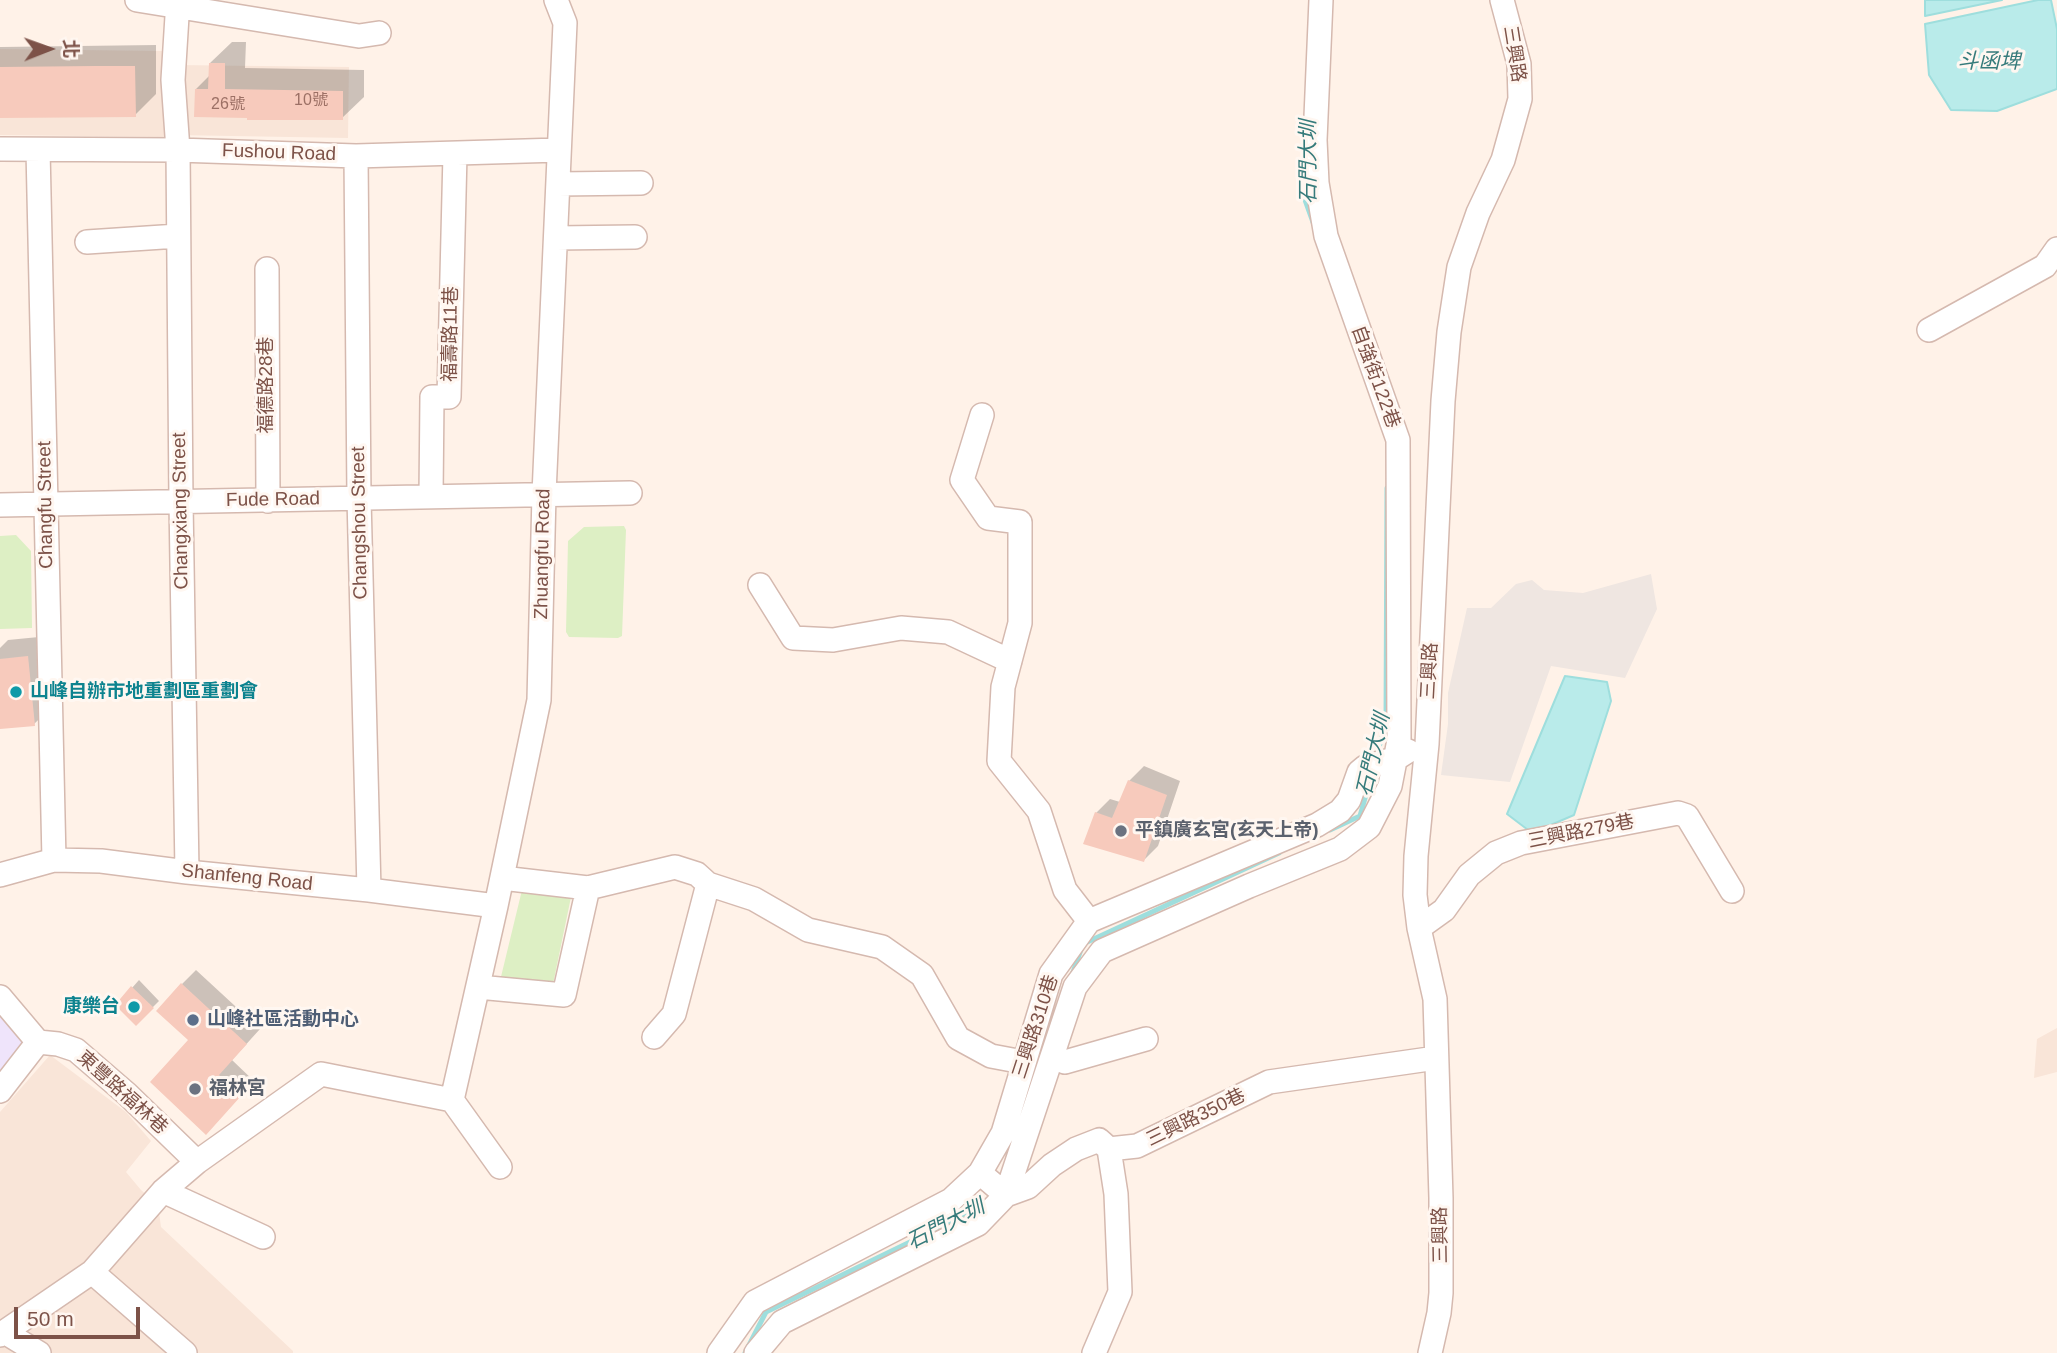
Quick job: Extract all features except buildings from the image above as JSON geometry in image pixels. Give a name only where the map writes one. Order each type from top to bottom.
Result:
[{"type":"street","points":[[137,0],[178,3],[359,36],[379,33]]},
{"type":"street","name":"Zhuangfu Road","points":[[452,1100],[539,700],[544,494],[565,23],[556,0]]},
{"type":"street","name":"自強街122巷","points":[[1321,0],[1315,140],[1317,183],[1326,236],[1398,440],[1399,740],[1395,759]]},
{"type":"street","name":"三興路","points":[[1430,1353],[1440,1313],[1441,1198],[1435,999],[1419,928],[1415,895],[1416,856],[1427,744],[1443,401],[1449,332],[1459,267],[1478,213],[1503,160],[1520,99],[1519,64],[1502,0]]},
{"type":"street","name":"Changxiang Street","points":[[178,3],[173,80],[178,150],[187,873]]},
{"type":"street","name":"Fushou Road","points":[[0,149],[178,150],[356,156],[559,150]]},
{"type":"street","name":"Changfu Street","points":[[38,150],[54,860]]},
{"type":"street","name":"福壽路11巷","points":[[431,496],[432,397],[449,397],[455,154]]},
{"type":"street","name":"Changshou Street","points":[[356,156],[359,498],[369,890]]},
{"type":"street","points":[[558,184],[641,183]]},
{"type":"street","points":[[87,242],[178,236]]},
{"type":"street","points":[[556,238],[635,237]]},
{"type":"street","points":[[1929,330],[2045,266],[2057,249]]},
{"type":"street","name":"福德路28巷","points":[[267,269],[268,501]]},
{"type":"street","points":[[982,415],[962,480],[988,518],[1020,522],[1020,623],[1003,687],[999,761],[1039,811],[1065,890],[1089,921],[1317,825],[1340,811],[1349,800],[1359,772],[1427,744]]},
{"type":"street","name":"Fude Road","points":[[0,505],[630,493]]},
{"type":"street","points":[[760,585],[793,638],[833,640],[901,628],[948,632],[1010,661]]},
{"type":"street","name":"三興路310巷","points":[[756,1353],[782,1322],[978,1224],[993,1184],[1052,1057],[1075,987],[1102,951],[1340,849],[1369,827],[1391,786],[1395,759]]},
{"type":"street","name":"三興路279巷","points":[[1419,928],[1444,910],[1469,876],[1496,853],[1521,843],[1678,813],[1687,816],[1732,891]]},
{"type":"street","name":"Shanfeng Road","points":[[0,875],[54,860],[102,861],[187,873],[369,890],[496,906]]},
{"type":"street","points":[[502,878],[588,888],[675,867],[697,874],[708,884],[754,899],[808,930],[882,947],[922,975],[958,1038],[991,1056],[1023,1062]]},
{"type":"street","points":[[654,1037],[674,1014],[708,884]]},
{"type":"street","points":[[478,987],[564,995],[588,888]]},
{"type":"street","name":"三興路310巷","points":[[993,1184],[1003,1133],[1051,974],[1089,921]]},
{"type":"street","points":[[0,997],[38,1042],[0,1091]]},
{"type":"street","points":[[1052,1057],[1065,1062],[1146,1038]]},
{"type":"street","name":"東豐路福林巷","points":[[38,1042],[58,1044],[76,1050],[127,1094],[197,1162]]},
{"type":"street","name":"三興路350巷","points":[[993,1184],[1028,1187],[1052,1165],[1076,1149],[1099,1140],[1109,1149],[1137,1146],[1269,1082],[1436,1058]]},
{"type":"street","points":[[39,1353],[3,1334],[92,1272],[163,1191],[197,1162],[321,1074],[452,1100],[500,1167]]},
{"type":"street","points":[[1094,1353],[1120,1292],[1116,1194],[1109,1149]]},
{"type":"street","name":"三興路310巷","points":[[719,1353],[755,1302],[951,1200],[993,1184]]},
{"type":"street","points":[[163,1191],[263,1237]]},
{"type":"street","points":[[92,1272],[185,1353]]},
{"type":"shaded area","points":[[0,49],[167,51],[166,137],[0,135]]},
{"type":"shaded area","points":[[175,65],[349,67],[348,138],[174,135]]},
{"type":"shaded area","points":[[1651,574],[1657,609],[1625,678],[1551,666],[1510,782],[1441,775],[1448,724],[1448,693],[1467,608],[1491,608],[1516,584],[1532,580],[1544,590],[1583,593]]},
{"type":"shaded area","points":[[0,1013],[26,1044],[0,1073]]},
{"type":"shaded area","points":[[2057,1028],[2057,1072],[2034,1078],[2037,1039]]},
{"type":"shaded area","points":[[50,1055],[126,1112],[151,1141],[126,1172],[158,1205],[161,1227],[293,1353],[0,1353],[0,1112]]},
{"type":"green space","points":[[624,526],[622,636],[569,637],[566,632],[568,541],[584,527]]},
{"type":"green space","points":[[16,535],[31,551],[32,628],[0,629],[0,536]]},
{"type":"green space","points":[[522,890],[571,897],[552,989],[499,985]]},
{"type":"water","points":[[1925,0],[2002,0],[1925,16]]},
{"type":"water","name":"斗函埤","points":[[2038,0],[2051,0],[2057,29],[2057,89],[1997,111],[1951,110],[1929,75],[1925,24]]},
{"type":"water","points":[[1565,676],[1607,682],[1611,701],[1574,815],[1532,833],[1507,814]]},
{"type":"waterway","name":"石門大圳","points":[[1306,180],[1305,200],[1314,225]]},
{"type":"waterway","name":"石門大圳","points":[[1376,757],[1386,724],[1387,488]]},
{"type":"waterway","name":"石門大圳","points":[[1330,830],[1360,816],[1372,773]]},
{"type":"waterway","name":"石門大圳","points":[[1072,975],[1083,944],[1279,853]]},
{"type":"waterway","name":"石門大圳","points":[[745,1353],[766,1312],[980,1208]]},
{"type":"place","name":"山峰自辦市地重劃區重劃會","points":[[16,692]]},
{"type":"place","name":"平鎮廣玄宮(玄天上帝)","points":[[1121,831]]},
{"type":"place","name":"康樂台","points":[[134,1007]]},
{"type":"place","name":"山峰社區活動中心","points":[[193,1020]]},
{"type":"place","name":"福林宮","points":[[195,1089]]}]
